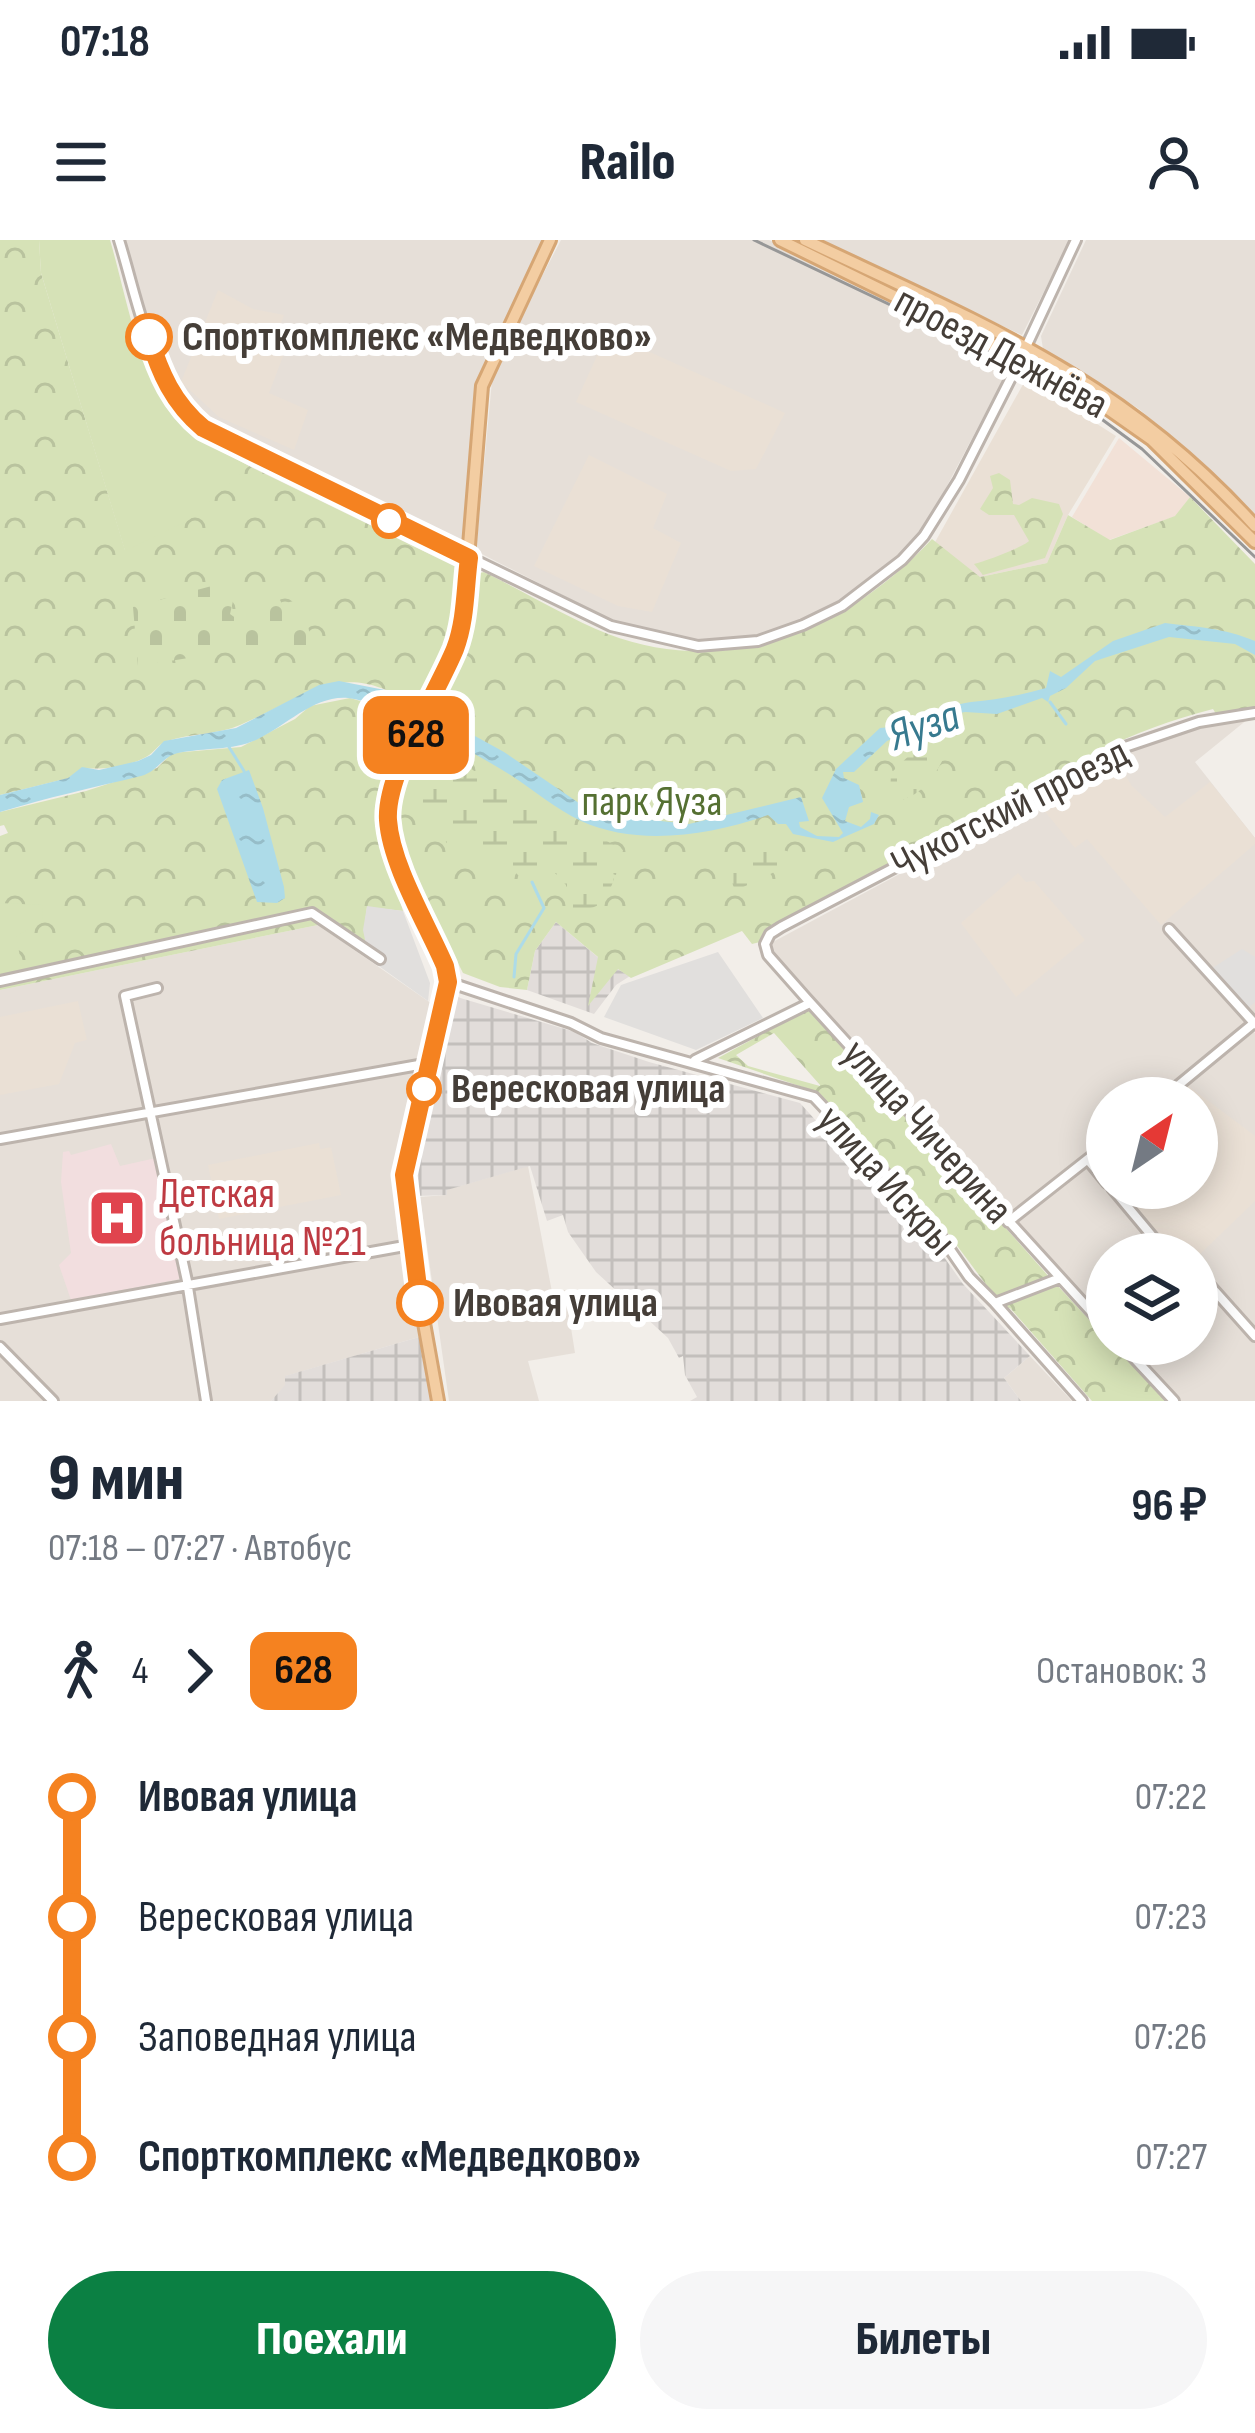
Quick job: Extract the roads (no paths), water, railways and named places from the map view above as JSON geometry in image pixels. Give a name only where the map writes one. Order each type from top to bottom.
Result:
[{"type":"main road","points":[[438,1401],[410,1245],[404,1175],[448,982],[392,844],[392,792],[460,632],[482,386],[550,240]]},
{"type":"main road","name":"проезд Дежнёва","points":[[780,240],[1071,370],[1147,422],[1255,526]]},
{"type":"main road","name":"проезд Дежнёва","points":[[806,240],[1025,351],[1152,440],[1255,542]]},
{"type":"street","points":[[119,240],[159,370],[184,412],[226,442],[588,615],[643,636],[698,646],[758,640],[803,626],[856,596],[925,536],[1025,351],[1076,240]]},
{"type":"street","name":"Чукотский проезд","points":[[774,931],[1125,747],[1199,722],[1255,713]]},
{"type":"street","points":[[0,981],[313,913],[380,959]]},
{"type":"street","points":[[1169,928],[1255,1023],[1189,1077]]},
{"type":"street","name":"улица Чичерина","points":[[774,931],[766,939],[765,950],[1086,1306]]},
{"type":"street","name":"улица Искры","points":[[448,982],[578,1025],[601,1038],[814,1097],[931,1222],[969,1277],[1082,1401]]},
{"type":"street","points":[[157,988],[125,996],[188,1284],[206,1401]]},
{"type":"street","points":[[693,1061],[810,1002]]},
{"type":"street","points":[[0,1138],[430,1063]]},
{"type":"street","points":[[1008,1222],[1086,1162]]},
{"type":"street","points":[[1129,1209],[1149,1233]]},
{"type":"street","points":[[0,1319],[410,1245]]},
{"type":"street","points":[[995,1304],[1060,1278]]},
{"type":"street","points":[[1218,1295],[1255,1336]]},
{"type":"street","points":[[0,1347],[53,1401]]},
{"type":"street","points":[[1141,1365],[1174,1401]]},
{"type":"water","points":[[1165,623],[1244,637],[1255,641],[1255,655],[1235,644],[1169,637],[1095,661],[1048,702],[1042,698],[997,714],[965,712],[935,718],[887,741],[854,772],[843,772],[844,778],[859,785],[863,802],[849,807],[845,821],[861,827],[871,812],[879,815],[874,824],[833,842],[793,834],[786,824],[768,815],[699,833],[650,836],[603,829],[572,816],[448,739],[348,698],[313,706],[249,743],[178,753],[141,776],[0,812],[0,795],[68,778],[82,767],[99,770],[138,761],[164,741],[236,728],[319,685],[339,681],[395,692],[504,752],[595,814],[689,824],[801,797],[809,821],[799,822],[800,827],[817,836],[839,837],[843,833],[822,798],[836,769],[880,728],[959,704],[1046,688],[1050,671],[1061,677],[1113,641]]},
{"type":"water","points":[[249,770],[284,887],[285,898],[277,903],[257,902],[217,789],[222,780]]},
{"type":"waterway","points":[[1050,702],[1066,724]]},
{"type":"waterway","points":[[229,747],[244,771]]},
{"type":"waterway","points":[[463,747],[463,768]]},
{"type":"waterway","points":[[514,977],[516,954],[544,908],[532,882]]},
{"type":"tram line","points":[[754,240],[1004,359],[1069,395],[1142,449],[1255,557]]},
{"type":"place","name":"Спорткомплекс «Медведково»","points":[[149,337]]},
{"type":"place","name":"Вересковая улица","points":[[424,1089]]},
{"type":"place","name":"Детская больница №21","points":[[117,1218]]},
{"type":"place","name":"Ивовая улица","points":[[420,1303]]},
{"type":"water label","name":"Яуза","points":[[924,726]]},
{"type":"park label","name":"парк Яуза","points":[[652,802]]}]
